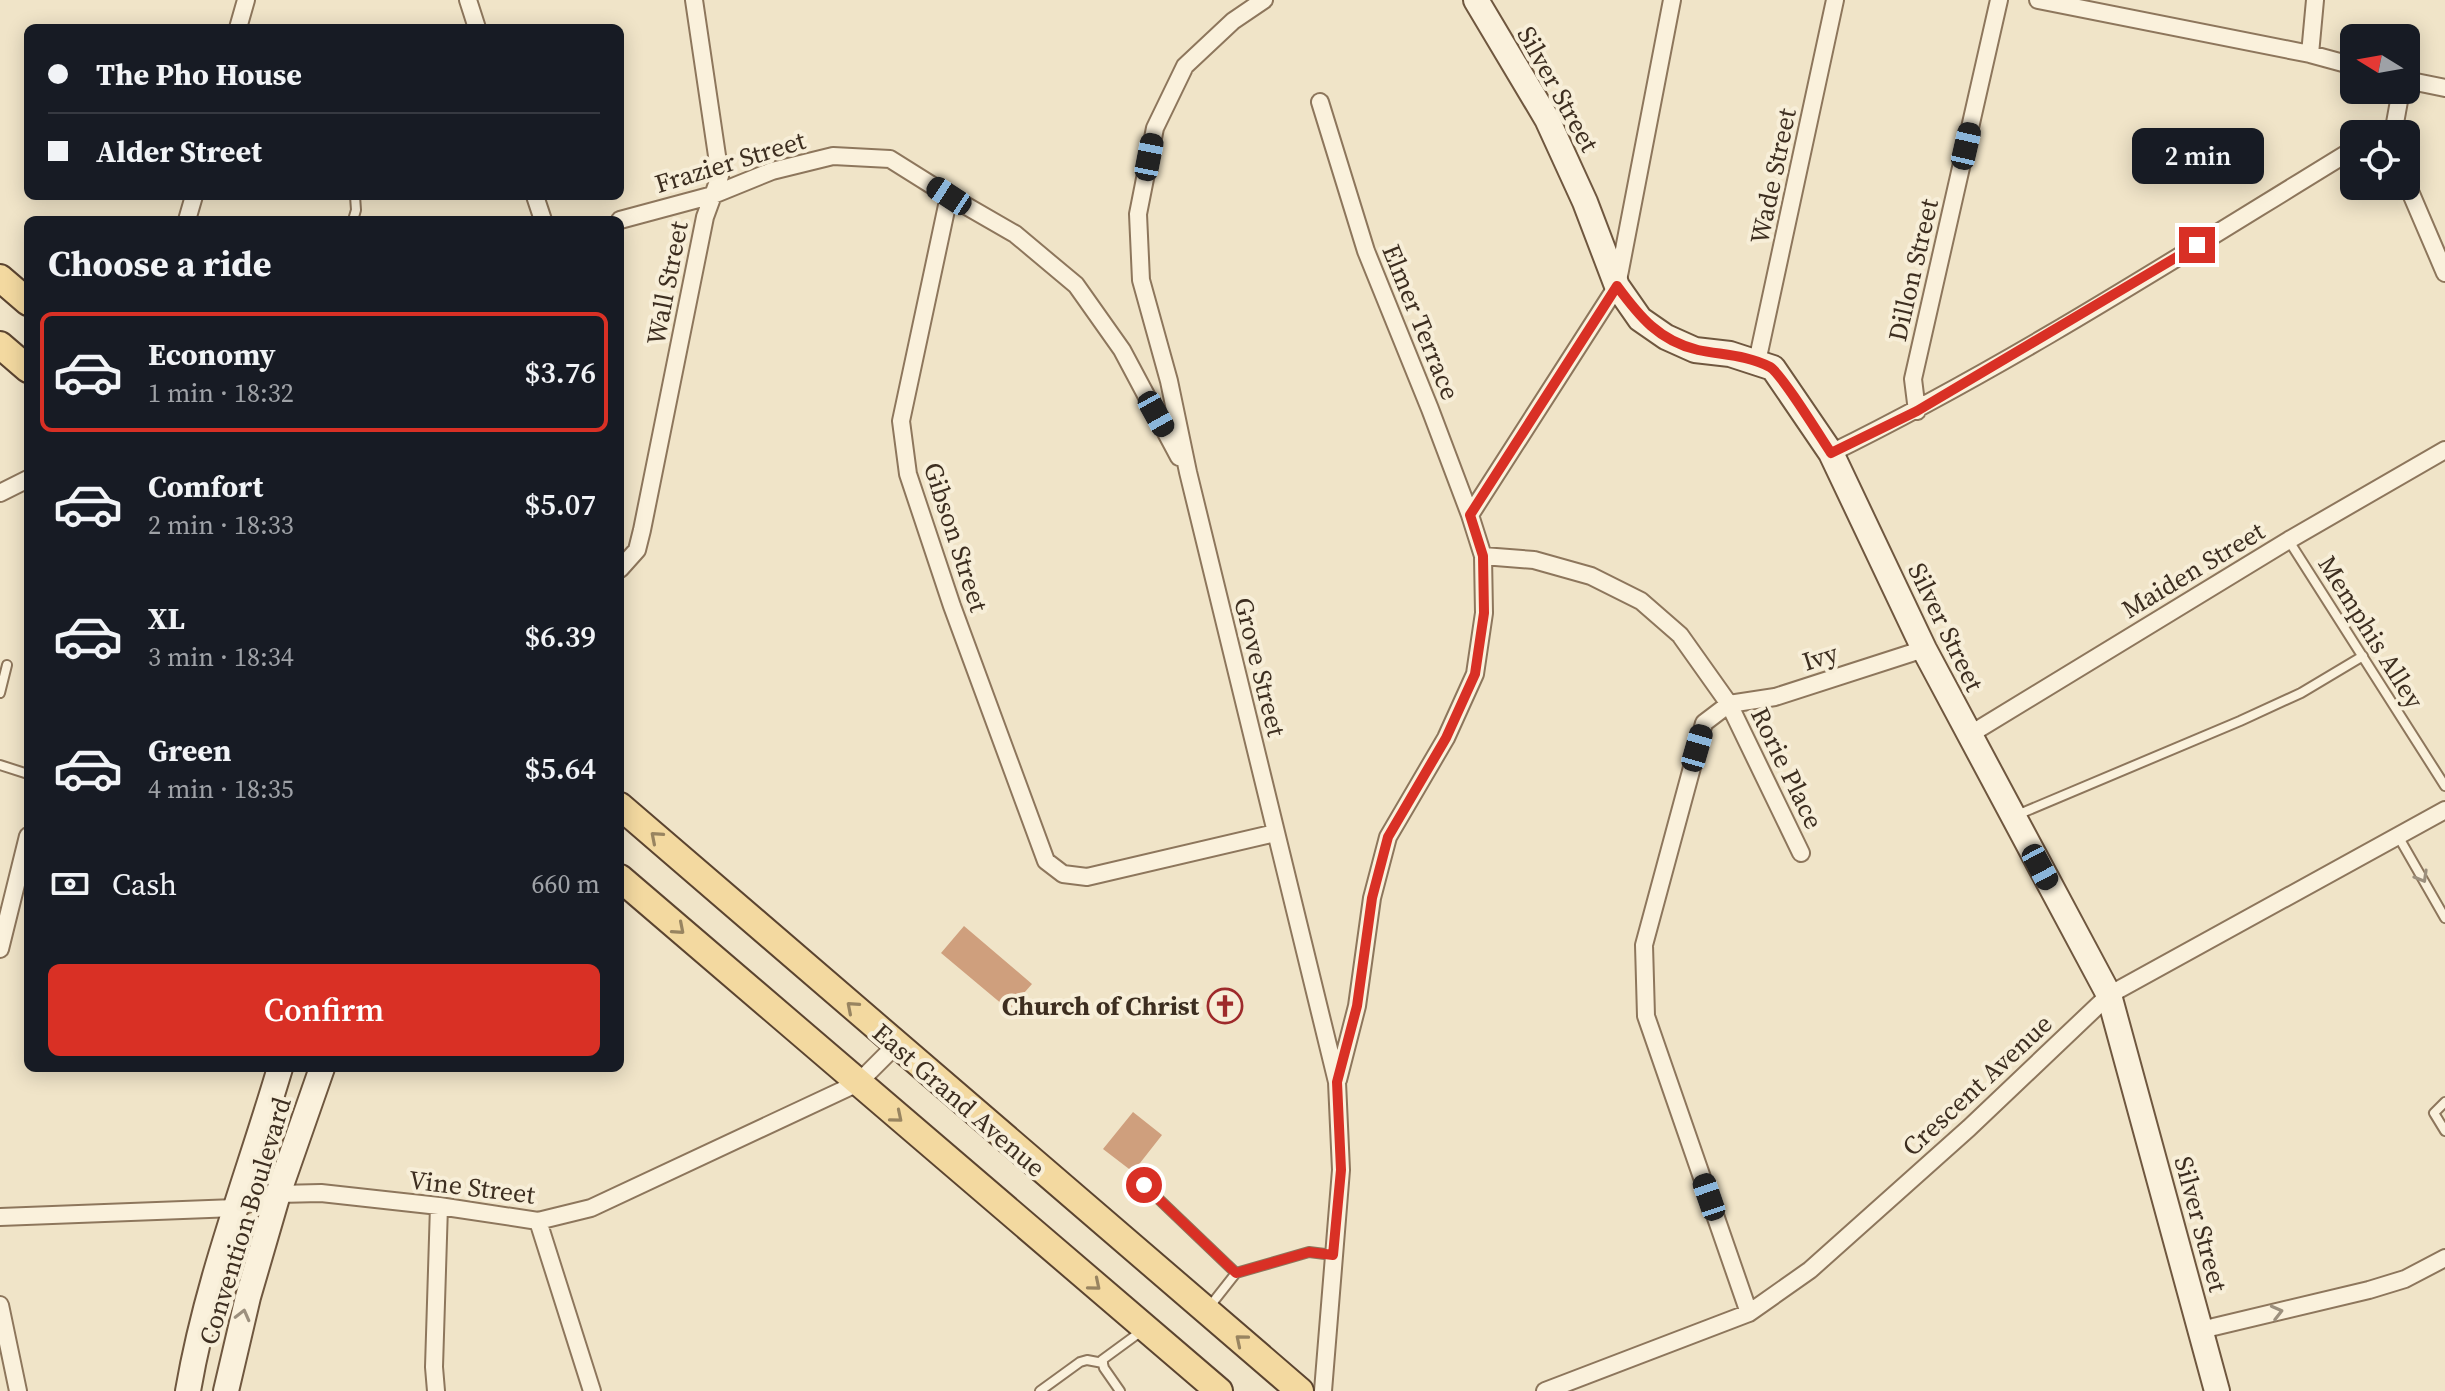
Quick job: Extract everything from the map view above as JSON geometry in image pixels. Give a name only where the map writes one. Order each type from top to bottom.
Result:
[{"type":"main road","points":[[0,278],[24,299]]},
{"type":"main road","points":[[0,345],[24,366]]},
{"type":"main road","name":"East Grand Avenue","points":[[624,809],[1300,1391]]},
{"type":"main road","name":"East Grand Avenue","points":[[624,881],[1219,1391]]},
{"type":"street","points":[[239,24],[246,0]]},
{"type":"street","points":[[468,0],[476,24]]},
{"type":"street","name":"Wall Street","points":[[624,565],[637,550],[642,530],[705,217],[720,176],[697,0]]},
{"type":"street","name":"Grove Street","points":[[1264,0],[1233,21],[1185,66],[1155,128],[1138,214],[1141,280],[1169,381],[1188,472],[1337,1082],[1341,1170],[1323,1391]]},
{"type":"street","name":"Silver Street","points":[[1476,0],[1547,119],[1585,202],[1617,286],[1640,319],[1666,337],[1695,350],[1730,354],[1773,368],[1831,453],[1924,649],[2109,995],[2217,1391]]},
{"type":"street","points":[[1470,515],[1617,286],[1672,0]]},
{"type":"street","name":"Wade Street","points":[[1757,362],[1835,0]]},
{"type":"street","name":"Dillon Street","points":[[1917,411],[1913,379],[1999,0]]},
{"type":"street","points":[[2038,0],[2340,62]]},
{"type":"street","points":[[2310,54],[2315,0]]},
{"type":"street","points":[[2420,83],[2445,88]]},
{"type":"street","name":"Elmer Terrace","points":[[1320,102],[1366,251],[1470,515],[1483,556],[1484,613],[1475,674],[1446,738],[1388,837],[1372,898],[1357,1006],[1337,1082]]},
{"type":"street","name":"Frazier Street","points":[[624,219],[713,195],[772,171],[833,156],[890,159],[1015,234],[1076,285],[1122,350],[1188,472]]},
{"type":"street","points":[[1831,453],[1917,411],[2013,356],[2340,157]]},
{"type":"street","name":"Gibson Street","points":[[949,196],[901,421],[908,474],[952,606],[1046,861],[1063,874],[1087,877],[1275,833]]},
{"type":"street","points":[[2414,200],[2445,273]]},
{"type":"street","name":"Maiden Street","points":[[1969,735],[2289,540],[2445,450]]},
{"type":"street","points":[[0,493],[24,481]]},
{"type":"street","name":"Rorie Place","points":[[1483,556],[1534,560],[1591,576],[1641,601],[1680,635],[1729,704],[1801,853]]},
{"type":"street","name":"Ivy","points":[[1729,704],[1775,697],[1924,649]]},
{"type":"street","points":[[1729,704],[1704,723],[1644,945],[1646,1016],[1749,1313]]},
{"type":"street","name":"Crescent Avenue","points":[[1545,1391],[1749,1313],[1822,1260],[1969,1128],[2109,995],[2445,810]]},
{"type":"street","points":[[0,949],[24,852]]},
{"type":"street","name":"Vine Street","points":[[0,1217],[235,1208],[278,1194],[321,1193],[538,1221],[591,1208],[858,1083],[896,1045]]},
{"type":"street","name":"Convention Boulevard","points":[[188,1391],[209,1295],[279,1072]]},
{"type":"street","name":"Convention Boulevard","points":[[226,1391],[248,1297],[278,1194],[321,1072]]},
{"type":"street","points":[[436,1391],[439,1206]]},
{"type":"street","points":[[538,1221],[592,1391]]},
{"type":"street","points":[[2201,1330],[2369,1290],[2405,1279],[2445,1258]]},
{"type":"street","points":[[0,1305],[7,1371],[18,1391]]},
{"type":"lane","name":"Memphis Alley","points":[[2289,540],[2445,786]]},
{"type":"lane","points":[[2013,817],[2301,693],[2363,656]]},
{"type":"lane","points":[[0,693],[7,665]]},
{"type":"lane","points":[[0,765],[24,773]]},
{"type":"lane","points":[[2398,836],[2445,918]]},
{"type":"lane","points":[[2445,1102],[2434,1113],[2445,1131]]},
{"type":"lane","points":[[1144,1185],[1236,1273]]},
{"type":"lane","points":[[1207,1311],[1236,1273],[1309,1252],[1333,1255]]},
{"type":"lane","points":[[1120,1391],[1102,1360],[1145,1328]]},
{"type":"lane","points":[[1040,1391],[1080,1362],[1103,1363]]},
{"type":"building","points":[[964,926],[1032,984],[1009,1010],[941,953]]},
{"type":"building","points":[[1133,1112],[1162,1135],[1133,1172],[1103,1149]]},
{"type":"place","name":"Church of Christ","points":[[1225,1006]]},
{"type":"route","points":[[1144,1185],[1236,1273],[1309,1252],[1333,1255],[1341,1170],[1337,1082],[1357,1006],[1372,898],[1388,837],[1446,738],[1475,674],[1484,613],[1483,556],[1470,515],[1617,286],[1640,319],[1666,337],[1695,350],[1730,354],[1773,368],[1831,453],[1917,411],[2197,245]]}]
